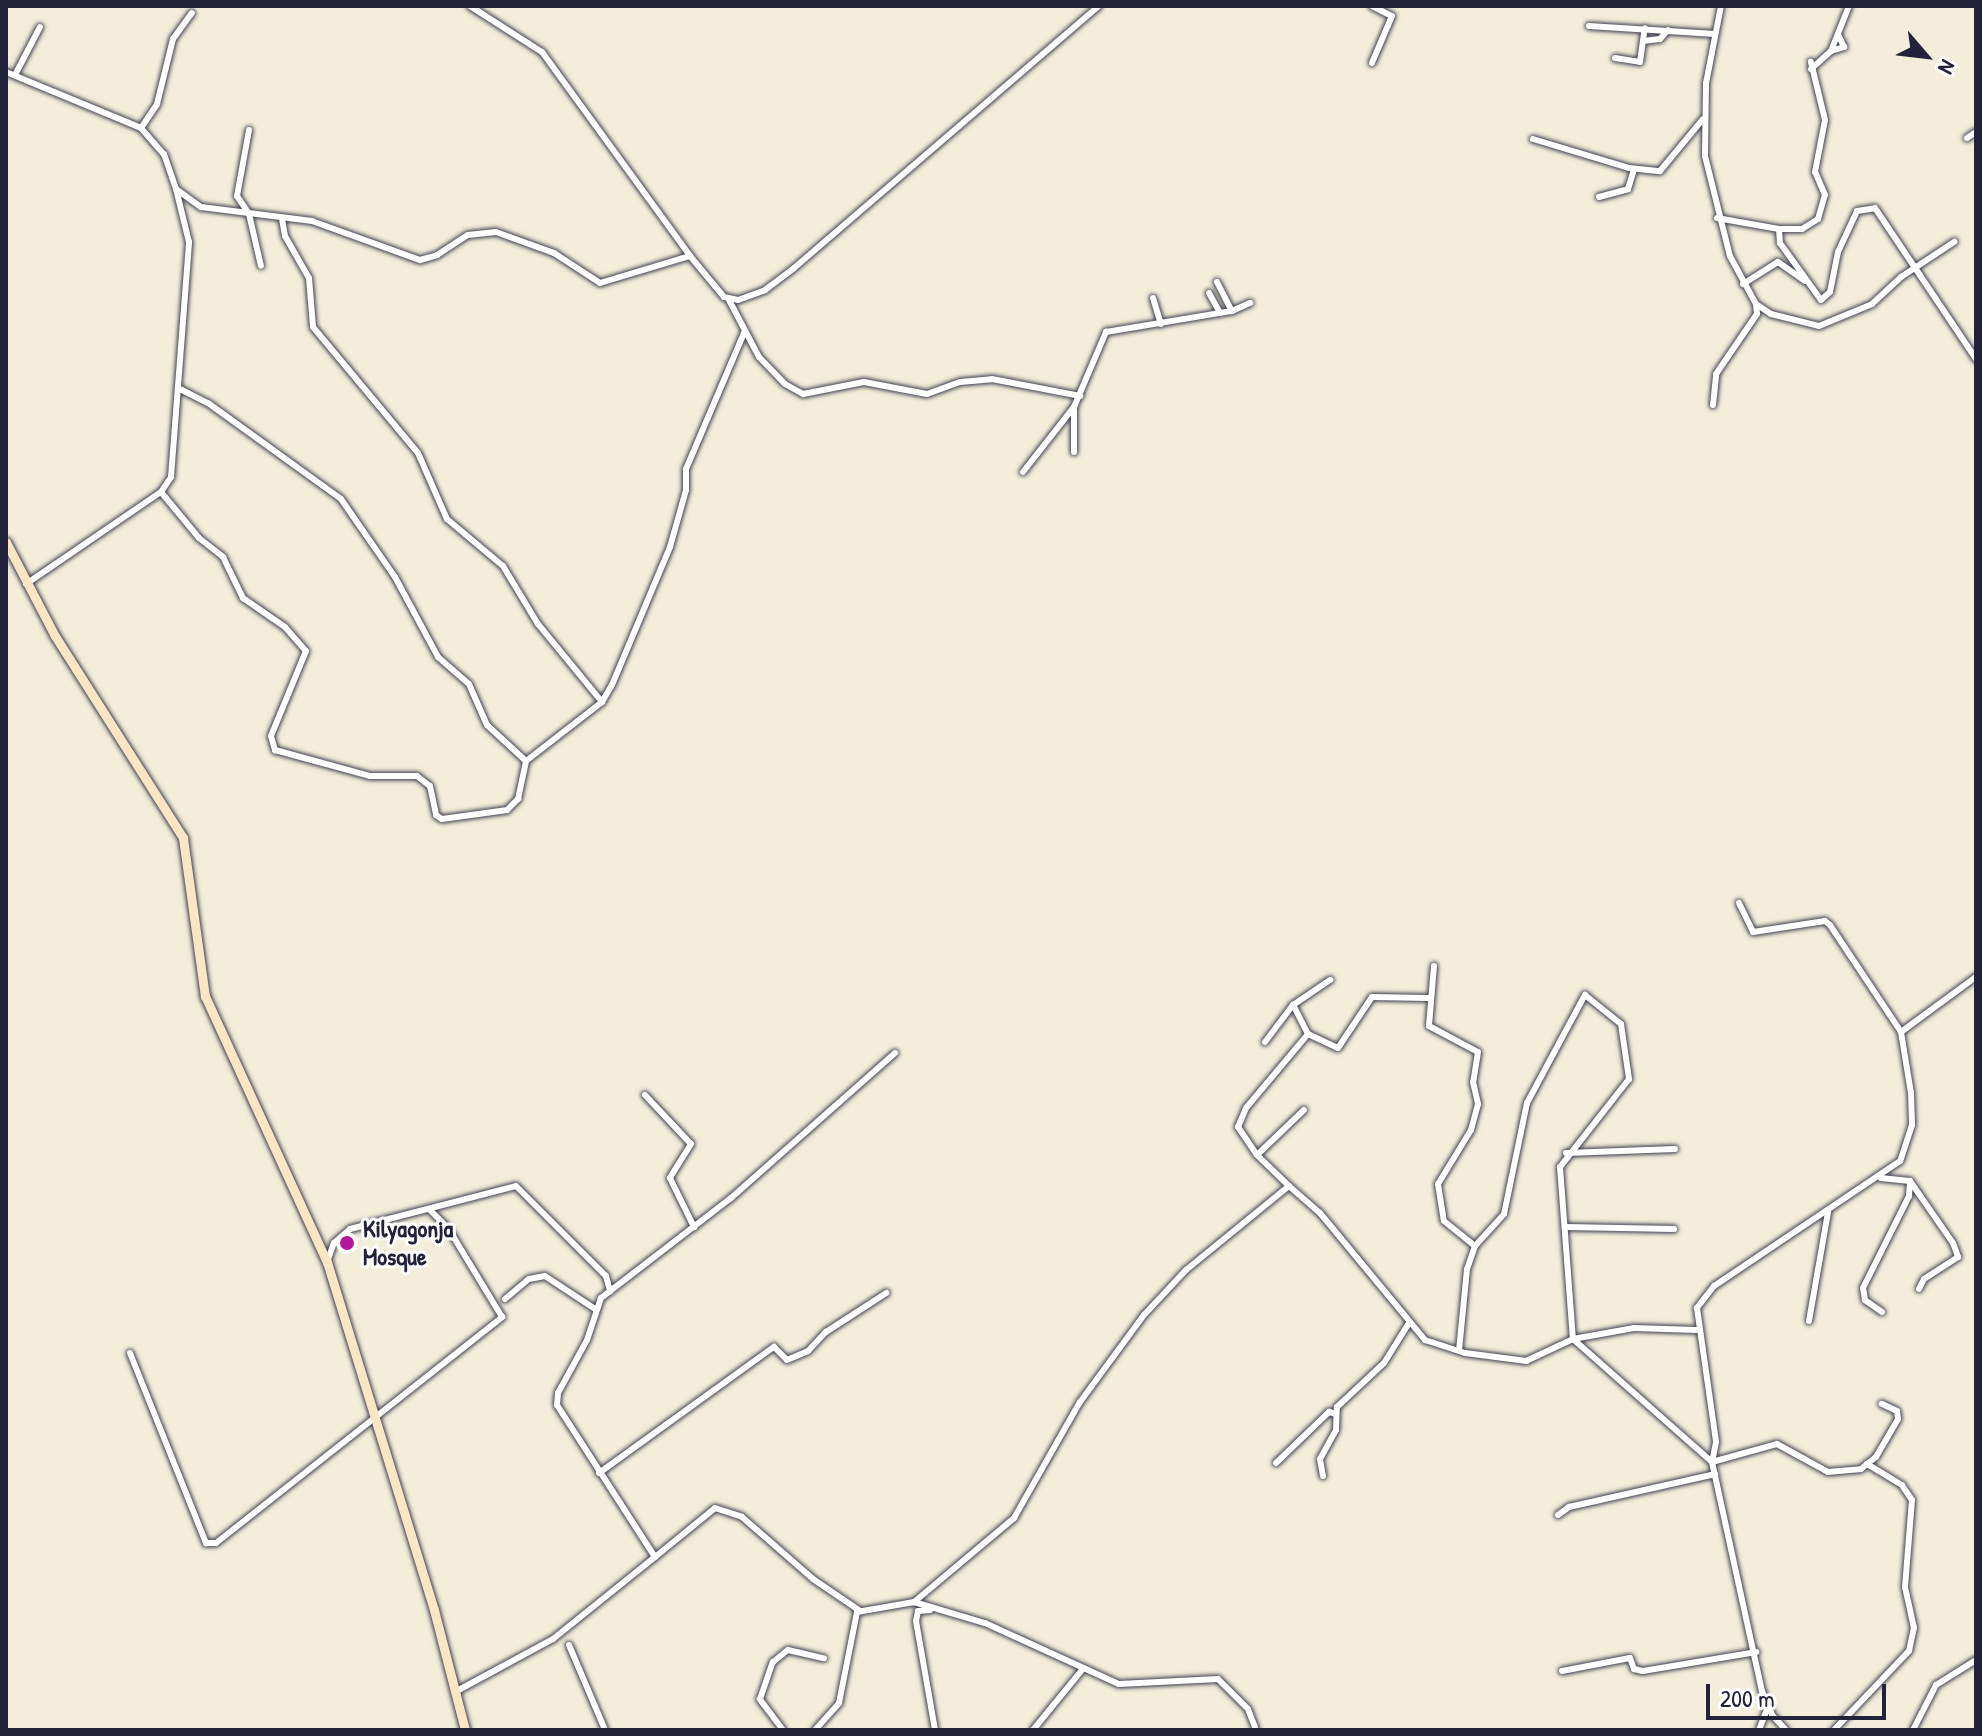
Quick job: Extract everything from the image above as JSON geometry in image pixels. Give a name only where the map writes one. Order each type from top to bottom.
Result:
[{"type":"street","points":[[470,6],[542,52],[690,256],[729,300],[773,374],[803,394],[864,382],[927,394],[960,382],[992,379],[1080,396]]},
{"type":"street","points":[[729,300],[752,296],[794,268],[1099,6]]},
{"type":"street","points":[[1372,6],[1392,16],[1372,63]]},
{"type":"street","points":[[1721,6],[1703,119],[1717,218],[1743,284],[1756,304],[1771,314],[1819,326],[1872,304],[1912,270],[1954,242]]},
{"type":"street","points":[[1831,51],[1849,6]]},
{"type":"street","points":[[141,128],[157,104],[173,39],[192,13]]},
{"type":"street","points":[[1589,26],[1715,34]]},
{"type":"street","points":[[15,75],[40,27]]},
{"type":"street","points":[[1615,58],[1640,62],[1645,28]]},
{"type":"street","points":[[1643,41],[1660,39],[1668,30]]},
{"type":"street","points":[[1838,34],[1846,57]]},
{"type":"street","points":[[1717,218],[1779,229],[1802,229],[1824,209],[1825,195],[1815,172],[1825,120],[1811,66],[1831,51],[1844,47]]},
{"type":"street","points":[[6,72],[141,128],[164,154],[189,242],[174,466],[161,492],[26,584]]},
{"type":"street","points":[[1533,139],[1634,169],[1668,168],[1703,119]]},
{"type":"street","points":[[249,130],[237,192],[249,214],[261,266]]},
{"type":"street","points":[[1967,138],[1976,132]]},
{"type":"street","points":[[1599,197],[1628,189],[1634,169]]},
{"type":"street","points":[[176,189],[201,207],[312,221],[420,260],[468,235],[496,232],[554,253],[600,283],[690,256]]},
{"type":"street","points":[[1779,229],[1780,243],[1803,269],[1805,281],[1813,295],[1825,299],[1838,252],[1857,211],[1875,208],[1912,270],[1976,359]]},
{"type":"street","points":[[282,219],[285,236],[309,278],[313,327],[415,449],[447,519],[503,566],[538,624],[602,702]]},
{"type":"street","points":[[1743,284],[1778,262],[1805,281]]},
{"type":"street","points":[[1217,282],[1232,311]]},
{"type":"street","points":[[1209,293],[1220,313]]},
{"type":"street","points":[[1153,298],[1161,324]]},
{"type":"street","points":[[1023,472],[1074,407],[1106,332],[1232,311],[1250,303]]},
{"type":"street","points":[[1713,405],[1716,374],[1757,314],[1756,304]]},
{"type":"street","points":[[161,492],[199,538],[223,557],[243,598],[285,627],[306,651],[271,736],[275,750],[370,776],[417,776],[430,786],[436,815],[442,819],[507,810],[518,799],[526,761],[602,702],[670,547],[686,490],[686,469],[745,331]]},
{"type":"street","points":[[178,388],[208,403],[270,452],[330,487],[395,577],[438,657],[469,684],[487,725],[526,761]]},
{"type":"street","points":[[1074,407],[1074,452]]},
{"type":"street","points":[[6,542],[26,584],[183,838],[207,1002],[327,1262],[376,1419],[465,1730]]},
{"type":"street","points":[[1739,903],[1753,932],[1825,921],[1830,925],[1901,1032],[1911,1093],[1909,1140],[1900,1161],[1714,1286],[1697,1308],[1697,1330],[1716,1442],[1712,1462],[1768,1707],[1786,1730]]},
{"type":"street","points":[[1434,966],[1429,1026],[1478,1052],[1473,1082],[1478,1104],[1471,1130],[1438,1184],[1444,1221],[1475,1246]]},
{"type":"street","points":[[1901,1032],[1976,977]]},
{"type":"street","points":[[1265,1042],[1293,1005],[1330,980]]},
{"type":"street","points":[[1459,1351],[1467,1269],[1475,1246],[1504,1214],[1527,1103],[1579,997],[1585,995],[1621,1024],[1629,1079],[1566,1153],[1560,1167],[1573,1339],[1712,1462]]},
{"type":"street","points":[[1293,1005],[1308,1034],[1338,1048],[1372,997],[1429,998]]},
{"type":"street","points":[[1308,1034],[1242,1117],[1238,1127],[1257,1155],[1320,1213],[1425,1340],[1459,1351],[1526,1361],[1573,1339],[1634,1328],[1697,1330]]},
{"type":"street","points":[[655,1557],[599,1473],[556,1398],[587,1340],[595,1309],[610,1291],[694,1227],[895,1053]]},
{"type":"street","points":[[645,1095],[691,1144],[670,1178],[694,1227]]},
{"type":"street","points":[[1257,1155],[1304,1110]]},
{"type":"street","points":[[1566,1153],[1675,1149]]},
{"type":"street","points":[[1873,1177],[1910,1181],[1941,1220],[1958,1257],[1924,1279],[1919,1289]]},
{"type":"street","points":[[1882,1312],[1865,1300],[1863,1288],[1909,1196],[1910,1181]]},
{"type":"street","points":[[455,1692],[553,1639],[715,1508],[742,1517],[813,1579],[860,1611],[914,1602],[1014,1518],[1080,1402],[1167,1288],[1289,1186]]},
{"type":"street","points":[[327,1262],[334,1243],[350,1229],[416,1208],[430,1210],[464,1197],[520,1188],[606,1276],[610,1291]]},
{"type":"street","points":[[130,1353],[211,1545],[376,1419],[502,1317],[451,1232],[430,1210]]},
{"type":"street","points":[[1809,1321],[1828,1212]]},
{"type":"street","points":[[1566,1227],[1674,1229]]},
{"type":"street","points":[[505,1299],[529,1279],[545,1276],[595,1309]]},
{"type":"street","points":[[599,1473],[774,1347],[787,1360],[808,1351],[826,1332],[886,1293]]},
{"type":"street","points":[[1323,1476],[1320,1459],[1336,1430],[1336,1414],[1355,1387],[1384,1363],[1409,1323]]},
{"type":"street","points":[[1867,1464],[1898,1419],[1897,1411],[1882,1404]]},
{"type":"street","points":[[1276,1463],[1329,1412],[1336,1414]]},
{"type":"street","points":[[1712,1462],[1777,1444],[1828,1472],[1867,1464],[1902,1485],[1912,1500],[1905,1587],[1914,1628],[1909,1651],[1834,1730]]},
{"type":"street","points":[[1558,1515],[1569,1507],[1715,1474]]},
{"type":"street","points":[[914,1602],[930,1610],[985,1623],[1082,1670],[1136,1686],[1218,1679],[1248,1709],[1256,1730]]},
{"type":"street","points":[[930,1610],[918,1611],[916,1621],[935,1730]]},
{"type":"street","points":[[815,1730],[839,1703],[860,1611]]},
{"type":"street","points":[[569,1645],[605,1730]]},
{"type":"street","points":[[783,1730],[760,1699],[773,1662],[788,1650],[824,1658]]},
{"type":"street","points":[[1562,1671],[1630,1658],[1634,1669],[1643,1671],[1756,1652]]},
{"type":"street","points":[[1913,1730],[1936,1685],[1976,1660]]},
{"type":"street","points":[[1033,1730],[1082,1670]]},
{"type":"street","points":[[1759,1730],[1768,1707]]},
{"type":"place","name":"Kilyagonja Mosque","points":[[347,1243]]}]
